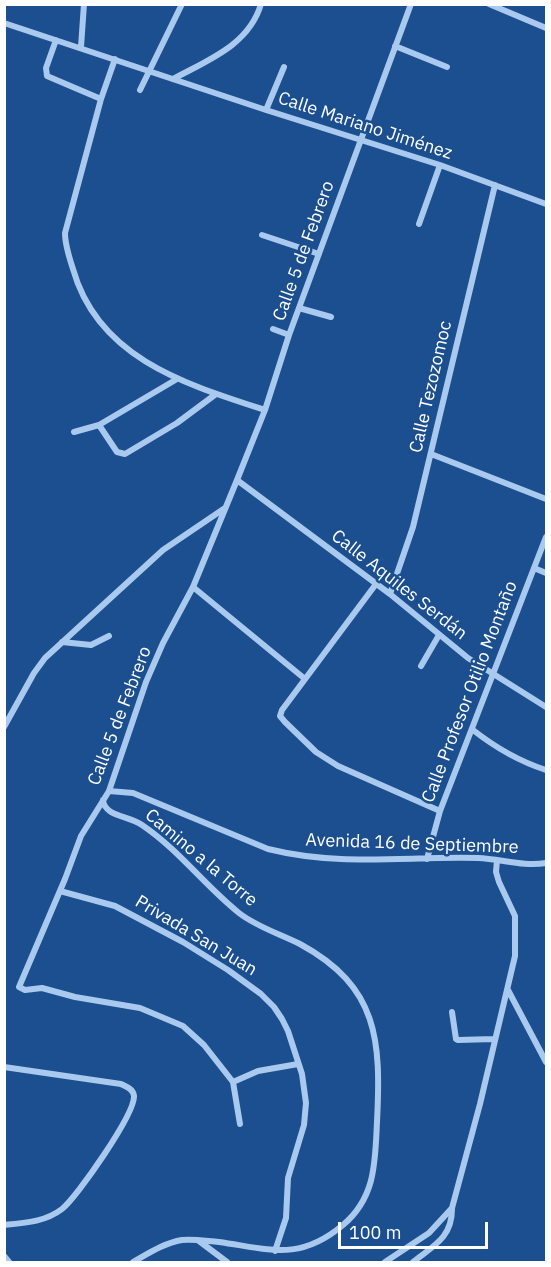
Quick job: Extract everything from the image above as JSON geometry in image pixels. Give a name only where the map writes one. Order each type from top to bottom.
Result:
[{"type":"street","points":[[81,47],[84,4]]},
{"type":"street","points":[[140,90],[182,4]]},
{"type":"street","points":[[173,79],[224,51],[249,31],[261,4]]},
{"type":"street","name":"Calle 5 de Febrero","points":[[233,1082],[204,1045],[183,1026],[162,1016],[120,1003],[75,997],[42,988],[22,989],[20,985],[81,836],[109,791],[146,682],[193,587],[265,410],[289,335],[411,4]]},
{"type":"street","points":[[489,4],[546,28]]},
{"type":"street","name":"Calle Mariano Jiménez","points":[[4,23],[440,165],[546,204]]},
{"type":"street","points":[[56,40],[46,68],[47,76],[101,99]]},
{"type":"street","points":[[395,46],[447,67]]},
{"type":"street","points":[[115,59],[101,99],[65,233],[76,281],[93,315],[123,347],[177,379],[265,410]]},
{"type":"street","points":[[266,110],[284,67]]},
{"type":"street","points":[[419,224],[440,165]]},
{"type":"street","name":"Calle Tezozomoc","points":[[390,594],[413,527],[495,185]]},
{"type":"street","points":[[262,235],[319,254]]},
{"type":"street","points":[[299,308],[331,317]]},
{"type":"street","points":[[273,329],[289,335]]},
{"type":"street","points":[[74,432],[99,425],[177,379]]},
{"type":"street","points":[[99,425],[117,452],[129,453],[177,423],[216,394]]},
{"type":"street","points":[[431,454],[546,499]]},
{"type":"street","name":"Calle Aquiles Serdán","points":[[237,480],[390,594],[439,635],[494,676],[546,707]]},
{"type":"street","points":[[4,726],[33,673],[62,642],[163,550],[225,507]]},
{"type":"street","name":"Calle Profesor Otilio Montaño","points":[[427,859],[440,811],[546,537]]},
{"type":"street","points":[[534,568],[546,573]]},
{"type":"street","points":[[376,584],[282,710],[282,719],[327,759],[440,811]]},
{"type":"street","points":[[193,587],[305,679]]},
{"type":"street","points":[[421,666],[439,635]]},
{"type":"street","points":[[62,642],[91,645],[109,636]]},
{"type":"street","points":[[473,730],[515,759],[546,770]]},
{"type":"street","name":"Avenida 16 de Septiembre","points":[[109,791],[133,793],[268,849],[287,854],[363,861],[427,859],[546,863]]},
{"type":"street","name":"Camino a la Torre","points":[[103,799],[108,811],[132,819],[160,839],[242,915],[300,944],[327,963],[355,990],[366,1006],[376,1038],[379,1068],[376,1140],[371,1185],[357,1211],[343,1225],[301,1249],[275,1251]]},
{"type":"street","points":[[413,1263],[448,1232],[452,1220],[452,1208],[508,990],[515,956],[516,924],[512,908],[497,876],[497,860]]},
{"type":"street","name":"Privada San Juan","points":[[60,891],[100,901],[130,913],[204,954],[247,983],[274,1007],[288,1031],[298,1064],[304,1088],[306,1114],[289,1170],[286,1218],[275,1251]]},
{"type":"street","points":[[508,990],[546,1062]]},
{"type":"street","points":[[452,1012],[456,1039],[461,1041],[494,1039]]},
{"type":"street","points":[[240,1124],[233,1082],[258,1071],[298,1064]]},
{"type":"street","points":[[4,1067],[121,1084],[132,1090],[134,1095],[129,1113],[95,1168],[63,1208],[39,1220],[4,1225]]},
{"type":"street","points":[[386,1263],[429,1233],[452,1208]]},
{"type":"street","points":[[197,1239],[227,1263]]},
{"type":"street","points":[[133,1263],[170,1243],[197,1239],[275,1251]]},
{"type":"street","points":[[4,1256],[9,1263]]}]
